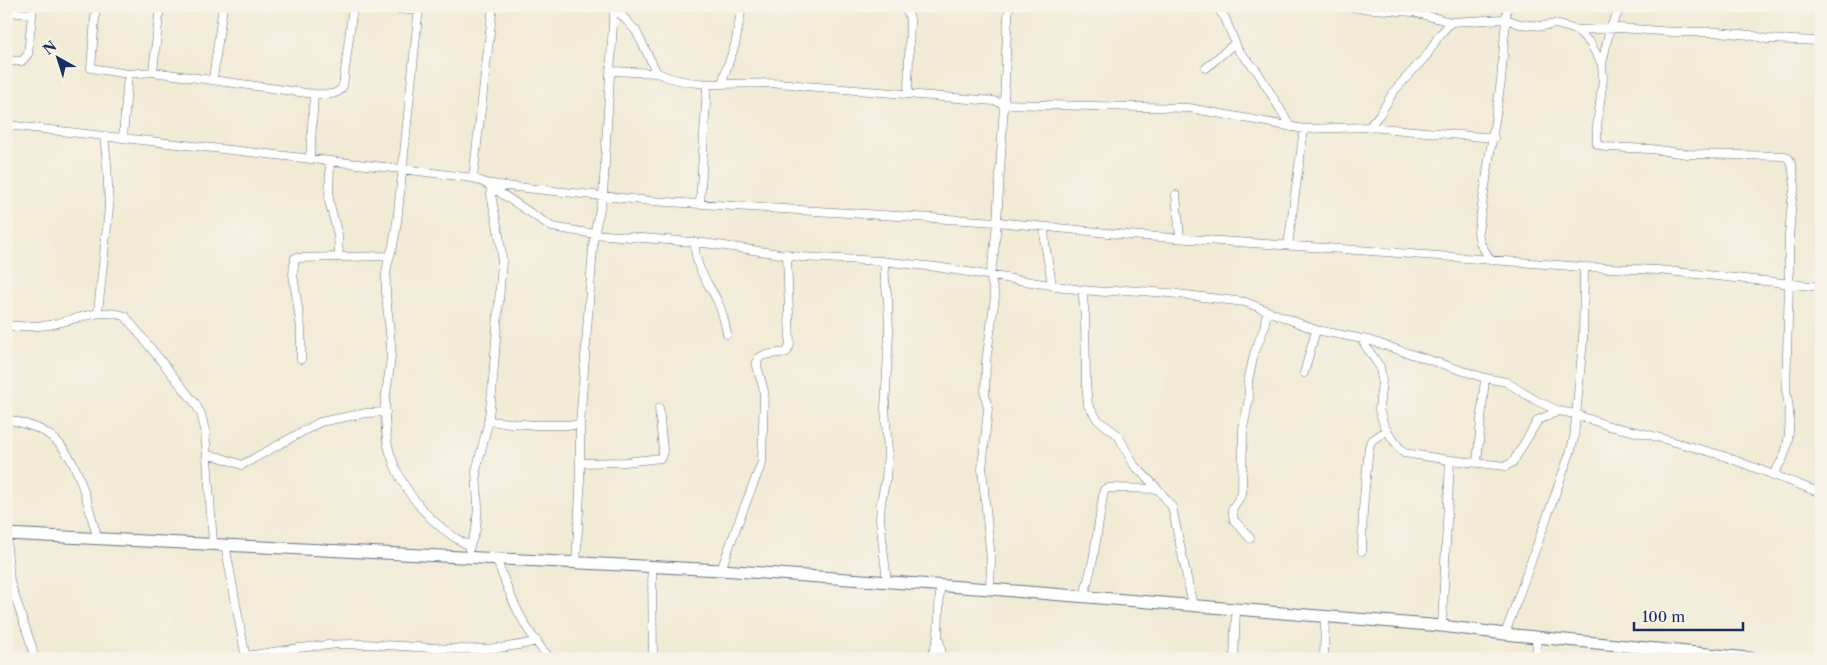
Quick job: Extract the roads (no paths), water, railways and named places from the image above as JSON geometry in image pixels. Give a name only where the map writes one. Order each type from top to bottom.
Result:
[{"type":"street","points":[[96,6],[91,68],[128,74],[153,72],[314,94],[336,94],[340,92],[343,86],[353,6]]},
{"type":"street","points":[[153,72],[160,6]]},
{"type":"street","points":[[213,79],[223,6]]},
{"type":"street","points":[[369,6],[419,9],[398,213],[385,277],[391,331],[386,412],[389,452],[394,465],[414,500],[448,535],[469,551]]},
{"type":"street","points":[[473,178],[493,6]]},
{"type":"street","points":[[722,84],[724,73],[735,45],[742,6]]},
{"type":"street","points":[[905,6],[910,19],[908,94]]},
{"type":"street","points":[[990,589],[991,559],[982,469],[988,409],[984,394],[986,362],[995,297],[990,275],[997,222],[1009,6]]},
{"type":"street","points":[[1216,6],[1225,18],[1234,44],[1257,71],[1291,127]]},
{"type":"street","points":[[1334,6],[1413,12],[1451,22],[1506,19],[1520,24],[1542,26],[1555,24],[1577,30],[1610,28],[1727,33],[1767,39],[1821,41]]},
{"type":"street","points":[[1490,260],[1480,243],[1478,232],[1494,138],[1507,6]]},
{"type":"street","points":[[1619,6],[1620,9],[1610,28],[1602,64],[1603,79],[1597,126],[1597,144],[1606,147],[1651,149],[1686,154],[1777,155],[1785,156],[1792,165],[1795,186],[1788,236],[1789,283],[1786,391],[1790,405],[1790,418],[1784,457],[1773,476]]},
{"type":"street","points":[[576,564],[580,425],[594,234],[603,196],[614,7]]},
{"type":"street","points":[[614,7],[631,23],[657,73]]},
{"type":"street","points":[[6,12],[32,10],[28,54],[22,61],[6,61]]},
{"type":"street","points":[[1369,127],[1380,114],[1394,91],[1427,55],[1438,37],[1451,22]]},
{"type":"street","points":[[1577,30],[1590,43],[1602,64]]},
{"type":"street","points":[[1206,68],[1234,44]]},
{"type":"street","points":[[611,71],[657,73],[707,85],[787,83],[994,101],[1004,104],[1189,108],[1304,129],[1369,127],[1494,138]]},
{"type":"street","points":[[123,138],[128,74]]},
{"type":"street","points":[[700,204],[707,85]]},
{"type":"street","points":[[310,159],[314,94]]},
{"type":"street","points":[[6,125],[473,178],[508,197],[552,227],[594,234],[695,242],[787,254],[884,262],[990,275],[1082,290],[1106,292],[1125,290],[1245,302],[1316,330],[1362,338],[1447,364],[1485,378],[1506,382],[1537,401],[1559,411],[1721,455],[1821,493]]},
{"type":"street","points":[[1288,245],[1304,129]]},
{"type":"street","points":[[98,312],[109,207],[104,136]]},
{"type":"street","points":[[330,161],[329,201],[338,235],[339,257]]},
{"type":"street","points":[[488,185],[651,201],[997,222],[1180,238],[1584,267],[1658,270],[1821,287]]},
{"type":"street","points":[[469,551],[476,529],[478,507],[476,471],[488,421],[502,262],[502,250],[488,185]]},
{"type":"street","points":[[1176,195],[1180,238]]},
{"type":"street","points":[[1044,227],[1052,284]]},
{"type":"street","points":[[695,242],[695,253],[700,272],[718,303],[728,334]]},
{"type":"street","points":[[721,570],[762,462],[764,390],[757,362],[760,356],[787,352],[790,345],[787,254]]},
{"type":"street","points":[[301,359],[301,328],[293,274],[295,258],[390,256]]},
{"type":"street","points":[[884,262],[888,325],[888,362],[885,384],[888,451],[880,518],[887,582]]},
{"type":"street","points":[[1505,634],[1574,438],[1583,341],[1584,267]]},
{"type":"street","points":[[1082,290],[1085,316],[1086,384],[1090,410],[1098,420],[1118,435],[1134,464],[1172,507],[1193,606]]},
{"type":"street","points":[[1250,538],[1234,520],[1232,509],[1242,494],[1248,381],[1254,354],[1264,328],[1267,311]]},
{"type":"street","points":[[6,326],[48,325],[74,320],[98,312],[116,313],[125,316],[195,403],[201,414],[219,544],[245,657],[333,645],[357,644],[500,649],[537,641]]},
{"type":"street","points":[[1304,373],[1316,330]]},
{"type":"street","points":[[1362,338],[1380,367],[1382,382],[1379,409],[1387,430],[1404,453],[1477,463],[1510,464],[1514,462],[1538,420],[1559,411]]},
{"type":"street","points":[[1477,463],[1485,378]]},
{"type":"street","points":[[580,463],[625,462],[661,458],[663,451],[659,408]]},
{"type":"street","points":[[207,455],[242,465],[320,422],[358,414],[386,412]]},
{"type":"street","points":[[6,419],[43,431],[62,446],[74,464],[96,532],[95,539]]},
{"type":"street","points":[[488,421],[536,425],[580,425]]},
{"type":"street","points":[[1362,551],[1363,509],[1369,447],[1371,441],[1387,430]]},
{"type":"street","points":[[1442,626],[1450,460]]},
{"type":"street","points":[[1084,597],[1104,490],[1109,488],[1158,489]]},
{"type":"street","points":[[34,659],[32,647],[10,582],[6,535],[219,544],[469,551],[496,558],[576,564],[721,570],[1325,616],[1442,626],[1758,659]]},
{"type":"street","points":[[496,558],[508,593],[522,619],[551,659]]},
{"type":"street","points":[[652,567],[653,659]]},
{"type":"street","points":[[931,659],[938,636],[940,587]]},
{"type":"street","points":[[1234,659],[1236,609]]},
{"type":"street","points":[[1324,659],[1325,616]]},
{"type":"street","points":[[938,636],[943,659]]},
{"type":"street","points":[[1536,637],[1537,659]]}]
